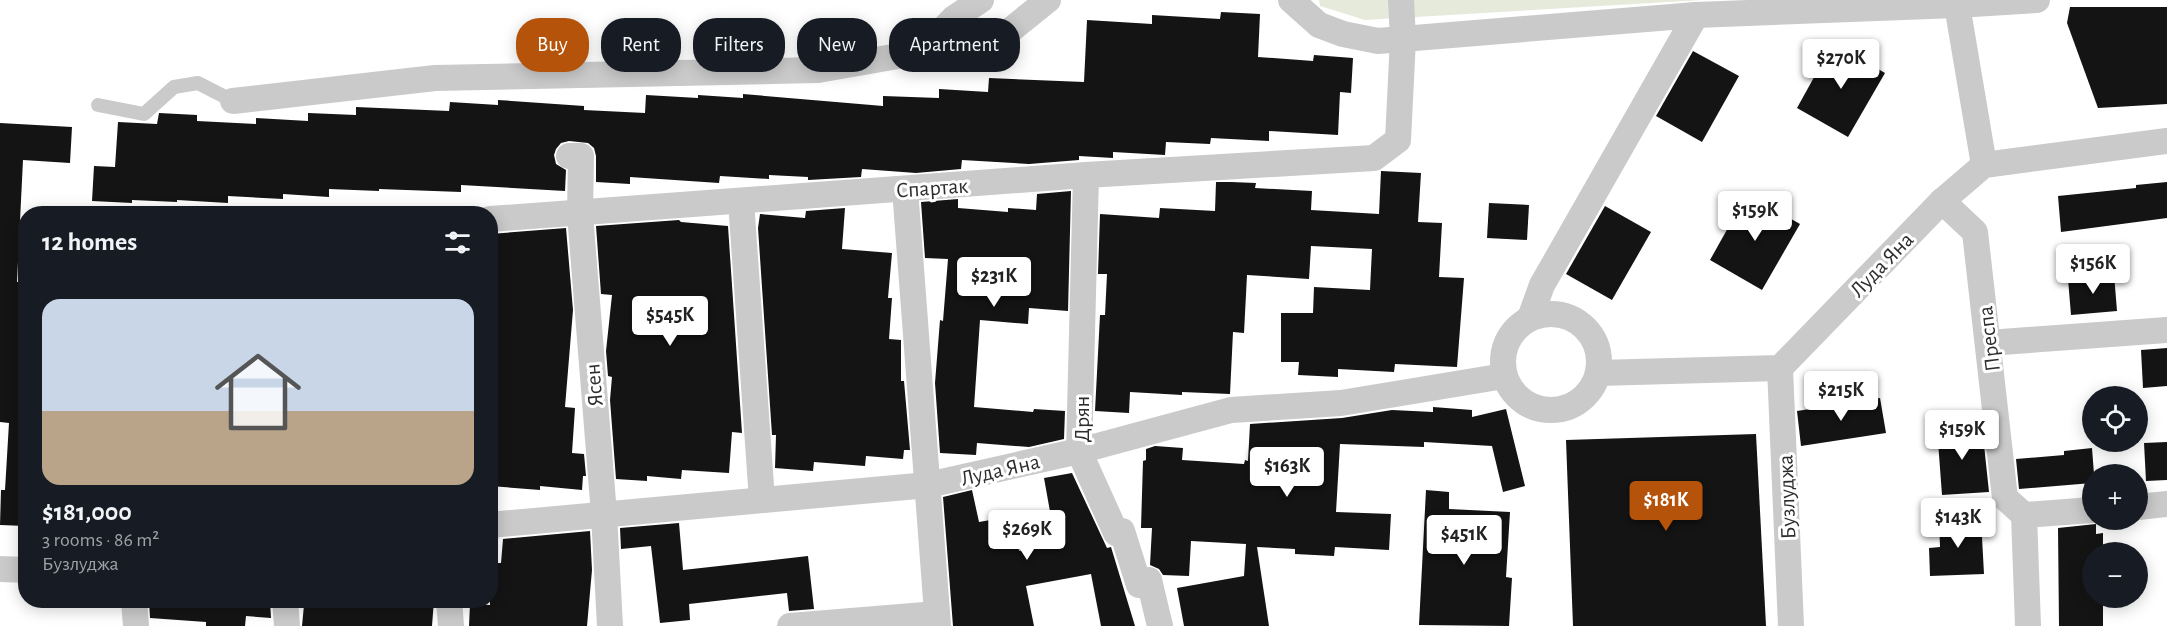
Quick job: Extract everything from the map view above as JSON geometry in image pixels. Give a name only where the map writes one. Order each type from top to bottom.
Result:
[{"type":"street","points":[[954,18],[981,0]]},
{"type":"street","points":[[1020,23],[1048,0]]},
{"type":"street","points":[[1291,0],[1319,25],[1343,34],[1378,41],[1696,15],[2037,0]]},
{"type":"street","points":[[1401,0],[1403,39]]},
{"type":"street","points":[[1958,3],[1984,165],[2167,141]]},
{"type":"street","points":[[1530,318],[1542,285],[1696,15]]},
{"type":"street","name":"Спартак","points":[[498,219],[1086,175],[1374,158],[1398,140],[1403,39]]},
{"type":"street","points":[[233,101],[435,78],[818,70],[889,58]]},
{"type":"street","name":"Ясен","points":[[569,156],[581,156],[580,214],[604,514],[610,626]]},
{"type":"street","name":"Луда Яна","points":[[1780,368],[1942,201],[1984,165]]},
{"type":"street","name":"Дрян","points":[[1086,175],[1079,451],[1116,533],[1122,531],[1139,585],[1149,580],[1160,626]]},
{"type":"street","points":[[790,626],[938,620],[905,189]]},
{"type":"street","points":[[741,201],[762,500]]},
{"type":"street","name":"Преспа","points":[[1942,201],[1975,232],[2005,498],[2024,515]]},
{"type":"street","points":[[1552,314],[1572,319],[1589,332],[1598,351],[1598,373],[1587,395],[1565,409],[1539,410],[1517,398],[1504,376],[1502,359],[1506,342],[1516,328],[1530,318],[1552,314]]},
{"type":"street","points":[[1988,343],[2167,330]]},
{"type":"street","points":[[1598,373],[1780,368]]},
{"type":"street","name":"Бузлуджа","points":[[1780,368],[1791,626]]},
{"type":"street","name":"Луда Яна","points":[[498,524],[928,485],[1079,451],[1231,410],[1341,403],[1504,376]]},
{"type":"street","points":[[2148,506],[2167,504]]},
{"type":"street","points":[[2028,626],[2024,515],[2082,511]]},
{"type":"street","points":[[0,569],[18,570]]},
{"type":"street","points":[[135,608],[136,626]]},
{"type":"street","points":[[286,608],[287,626]]},
{"type":"street","points":[[450,608],[451,626]]},
{"type":"lane","points":[[98,105],[144,114],[174,87],[198,82],[233,101]]},
{"type":"shaded area","points":[[1319,0],[1702,0],[1365,20],[1320,6]]},
{"type":"building","points":[[2070,7],[2167,7],[2167,104],[2098,108],[2067,23]]},
{"type":"building","points":[[1221,12],[1260,14],[1258,57],[1313,61],[1314,55],[1353,58],[1351,93],[1340,92],[1338,135],[1269,131],[1269,141],[1211,138],[1210,144],[1166,142],[1165,155],[1113,152],[1113,158],[1079,156],[1079,160],[1029,164],[962,160],[961,169],[916,173],[862,169],[861,177],[808,180],[808,177],[769,175],[769,179],[720,176],[719,183],[630,177],[630,184],[596,182],[594,148],[588,143],[569,141],[561,143],[554,155],[556,164],[566,170],[565,191],[461,185],[461,192],[329,189],[329,197],[283,194],[283,199],[228,196],[228,203],[177,200],[177,202],[132,200],[132,203],[92,201],[94,166],[115,167],[118,122],[157,124],[159,113],[197,115],[197,121],[256,124],[256,118],[308,121],[308,113],[356,115],[356,107],[449,111],[450,102],[498,105],[498,100],[584,106],[584,110],[645,113],[646,95],[743,98],[743,94],[883,106],[883,96],[939,98],[939,89],[988,92],[989,78],[1084,82],[1087,20],[1152,24],[1152,15],[1220,19]]},
{"type":"building","points":[[1833,43],[1885,73],[1848,137],[1797,108]]},
{"type":"building","points":[[1693,51],[1739,76],[1702,142],[1656,116]]},
{"type":"building","points":[[0,123],[72,127],[70,163],[23,160],[21,206],[18,206],[18,526],[0,525],[1,490],[5,490],[9,423],[0,422]]},
{"type":"building","points":[[1381,171],[1421,173],[1418,222],[1442,223],[1439,277],[1464,278],[1457,367],[1395,364],[1394,372],[1338,369],[1338,377],[1298,375],[1299,362],[1281,362],[1281,313],[1313,313],[1314,287],[1370,290],[1372,249],[1311,246],[1309,279],[1247,275],[1244,333],[1233,332],[1230,394],[1182,392],[1182,395],[1130,392],[1129,413],[1095,411],[1100,315],[1105,315],[1107,274],[1098,274],[1100,214],[1159,218],[1160,208],[1215,211],[1216,182],[1231,182],[1256,183],[1255,188],[1312,191],[1311,210],[1379,214]]},
{"type":"building","points":[[2167,182],[2167,218],[2061,232],[2058,196],[2136,188],[2136,185]]},
{"type":"building","points":[[1071,191],[1068,311],[1029,308],[1028,324],[980,320],[974,407],[1033,412],[1034,409],[1065,411],[1064,439],[1029,447],[977,443],[976,455],[940,453],[935,383],[948,259],[925,258],[921,202],[958,199],[958,208],[1008,212],[1008,208],[1036,210],[1037,194]]},
{"type":"building","points":[[1747,194],[1800,224],[1762,290],[1710,260]]},
{"type":"building","points":[[1489,203],[1529,205],[1527,240],[1487,238]]},
{"type":"building","points":[[1605,206],[1651,232],[1612,300],[1566,274]]},
{"type":"building","points":[[845,208],[842,249],[892,253],[888,298],[892,298],[889,339],[901,340],[901,381],[904,381],[910,450],[904,450],[903,459],[866,456],[865,466],[814,462],[813,471],[775,468],[776,435],[772,435],[758,228],[760,214],[805,218],[806,211]]},
{"type":"building","points":[[679,220],[728,226],[742,433],[732,432],[729,473],[682,470],[681,479],[647,476],[647,481],[616,479],[610,400],[612,377],[608,376],[606,351],[612,295],[601,294],[596,226]]},
{"type":"building","points":[[566,228],[573,310],[565,407],[575,408],[572,453],[584,454],[586,476],[583,476],[582,490],[540,486],[540,490],[498,487],[498,233]]},
{"type":"building","points":[[2114,274],[2117,311],[2071,315],[2068,279]]},
{"type":"building","points":[[2167,348],[2167,386],[2143,386],[2141,350]]},
{"type":"building","points":[[1880,398],[1886,433],[1801,446],[1797,411]]},
{"type":"building","points":[[1433,407],[1472,410],[1472,417],[1506,409],[1525,486],[1503,492],[1492,446],[1424,442],[1424,447],[1340,444],[1336,512],[1391,514],[1389,550],[1335,547],[1334,556],[1295,554],[1295,549],[1257,547],[1269,626],[1184,626],[1177,588],[1244,576],[1246,544],[1191,541],[1189,576],[1163,575],[1159,569],[1150,565],[1152,528],[1141,528],[1143,461],[1146,460],[1146,449],[1155,446],[1183,448],[1182,460],[1244,464],[1245,460],[1248,461],[1250,424],[1342,418],[1392,410],[1433,412]]},
{"type":"building","points":[[1982,426],[1989,492],[1942,495],[1937,428]]},
{"type":"building","points":[[1756,434],[1766,626],[1573,626],[1566,440]]},
{"type":"building","points":[[2167,442],[2167,480],[2148,481],[2148,464],[2145,464],[2144,452],[2148,452],[2148,443]]},
{"type":"building","points":[[2082,449],[2082,452],[2092,452],[2093,464],[2082,464],[2082,484],[2019,489],[2016,459],[2064,455],[2064,451]]},
{"type":"building","points":[[1072,473],[1107,548],[1111,547],[1135,626],[1101,626],[1091,574],[1026,586],[1034,626],[953,626],[943,497],[972,490],[979,522],[1013,516],[1019,551],[1056,545],[1044,478]]},
{"type":"building","points":[[1426,490],[1449,492],[1449,509],[1510,512],[1506,577],[1512,578],[1509,626],[1419,625]]},
{"type":"building","points":[[1939,519],[1981,519],[1984,574],[1930,576],[1929,548],[1940,547]]},
{"type":"building","points":[[679,523],[683,570],[808,556],[814,609],[789,611],[787,593],[689,604],[690,620],[660,623],[651,546],[621,549],[620,528]]},
{"type":"building","points":[[2082,525],[2082,530],[2096,530],[2096,534],[2103,533],[2103,542],[2082,542],[2082,608],[2103,608],[2103,626],[2059,626],[2058,528]]},
{"type":"building","points":[[590,531],[592,570],[587,626],[469,626],[470,608],[498,608],[498,563],[501,563],[503,539]]},
{"type":"building","points":[[149,608],[270,608],[271,618],[246,616],[245,626],[206,626],[206,622],[150,618]]},
{"type":"building","points":[[304,608],[433,608],[432,626],[302,626]]}]
